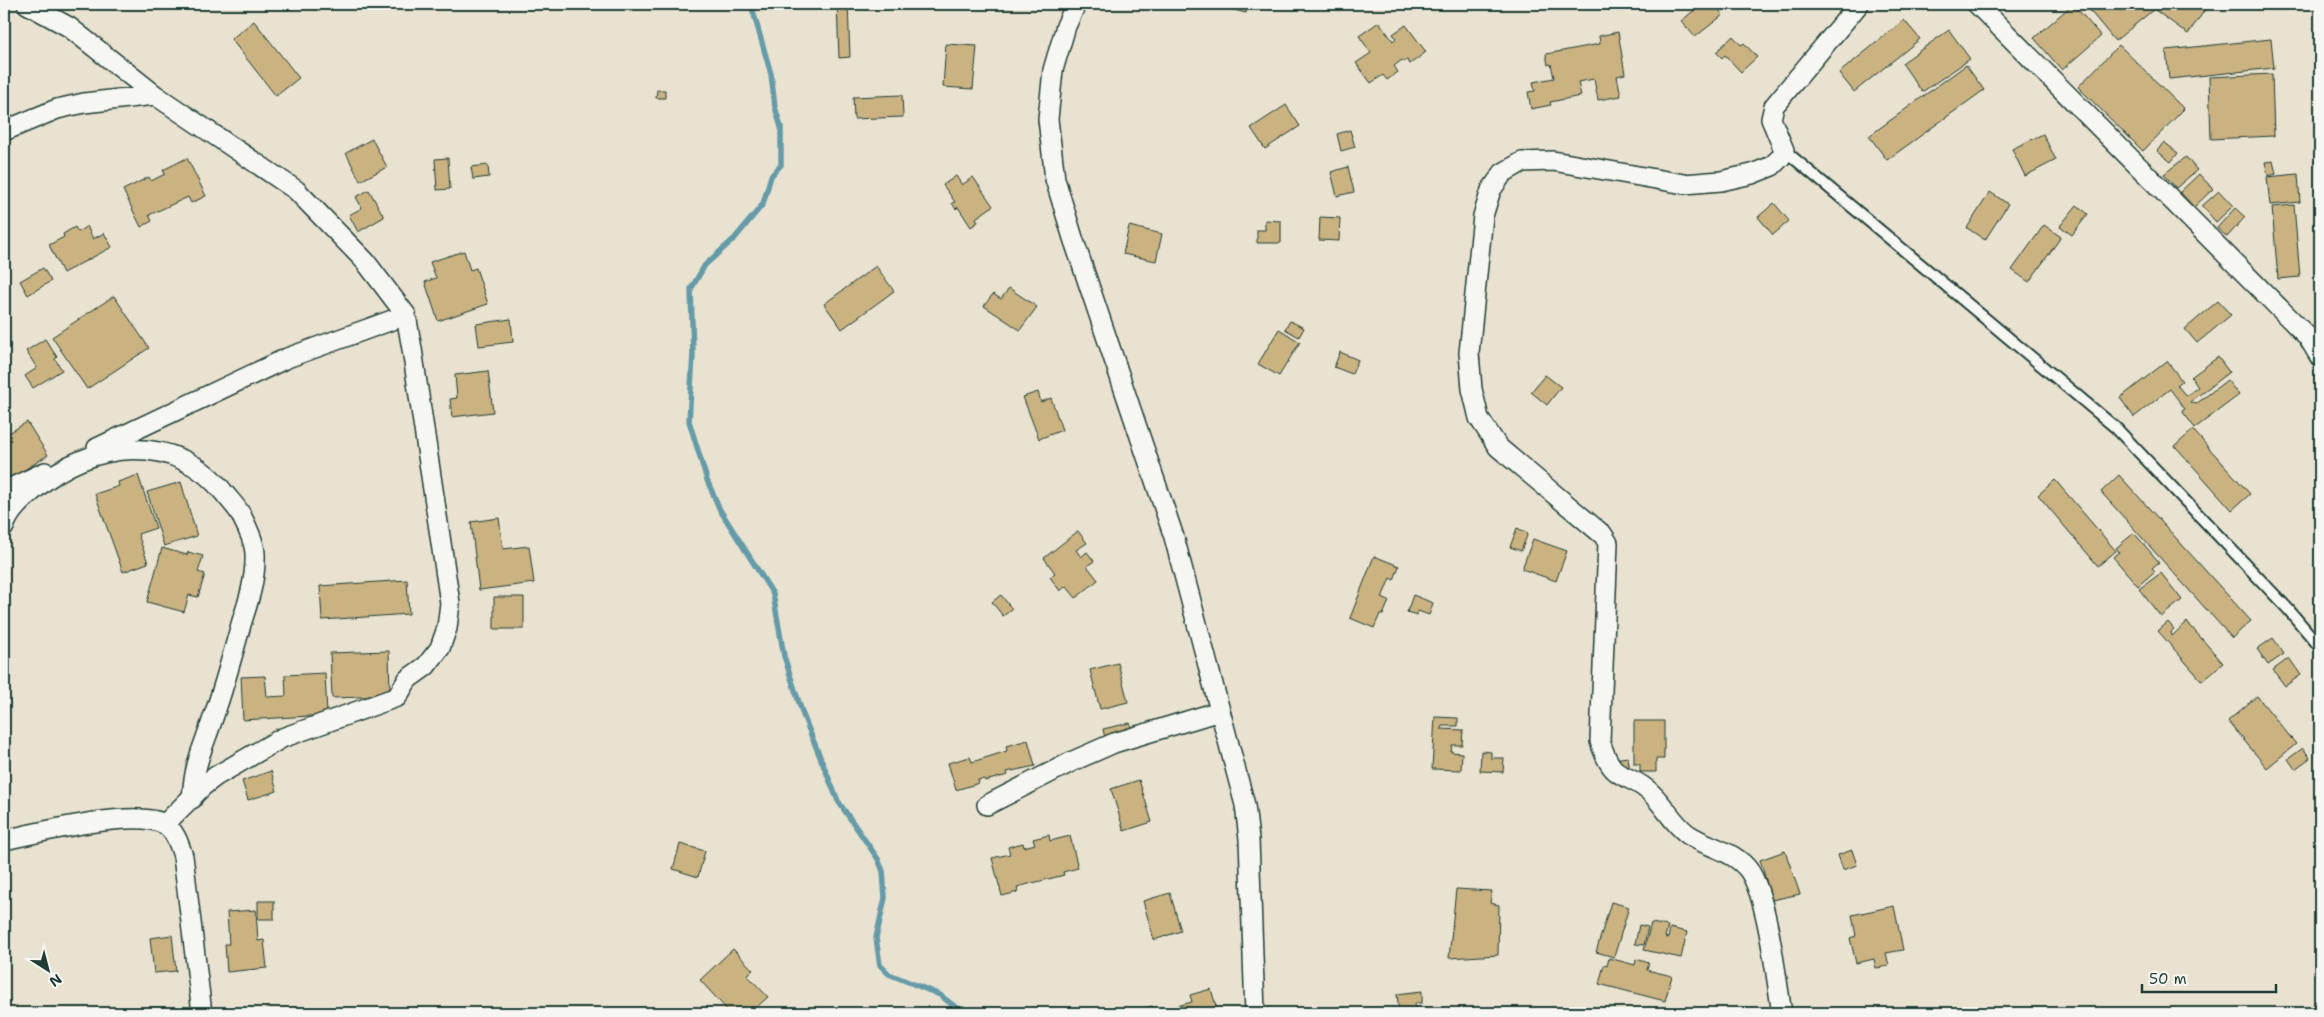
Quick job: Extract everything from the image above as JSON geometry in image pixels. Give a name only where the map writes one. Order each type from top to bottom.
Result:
[{"type":"street","points":[[27,4],[69,27],[155,96],[296,190],[365,261],[406,315],[450,603],[447,628],[440,648],[426,666],[408,679],[397,696],[282,738],[216,776],[203,786],[165,824]]},
{"type":"street","points":[[1076,4],[1066,26],[1053,70],[1048,119],[1055,179],[1073,238],[1174,537],[1245,805],[1249,839],[1254,1013]]},
{"type":"street","points":[[1782,1013],[1760,891],[1749,871],[1733,856],[1689,835],[1653,795],[1642,786],[1622,778],[1606,760],[1600,741],[1608,543],[1603,535],[1498,447],[1479,418],[1472,390],[1469,353],[1483,216],[1491,190],[1503,173],[1522,162],[1554,161],[1684,184],[1721,182],[1752,174],[1772,166],[1781,157],[1784,150],[1772,119],[1774,106],[1859,4]]},
{"type":"street","points":[[1977,4],[2308,336],[2320,357]]},
{"type":"street","points":[[4,131],[57,109],[84,103],[155,96]]},
{"type":"street","points":[[4,491],[200,401],[287,358],[406,315]]},
{"type":"street","points":[[4,526],[6,518],[20,502],[46,480],[69,465],[94,456],[136,448],[162,451],[190,462],[216,483],[243,516],[255,553],[252,588],[214,717],[198,754],[193,774],[192,799]]},
{"type":"street","points":[[987,805],[1073,761],[1114,743],[1220,711]]},
{"type":"street","points":[[4,840],[91,822],[148,818],[165,824],[176,837],[183,856],[202,1013]]},
{"type":"lane","points":[[1784,150],[2116,428],[2288,609],[2320,647]]},
{"type":"building","points":[[837,4],[848,4],[850,57],[839,58]]},
{"type":"building","points":[[1210,4],[1248,4],[1246,13]]},
{"type":"building","points":[[1702,4],[1714,4],[1723,15],[1695,37],[1681,21]]},
{"type":"building","points":[[2073,4],[2101,36],[2062,70],[2034,38]]},
{"type":"building","points":[[2089,4],[2147,4],[2153,10],[2115,41],[2086,6]]},
{"type":"building","points":[[2160,4],[2209,4],[2188,34],[2155,10]]},
{"type":"building","points":[[1904,20],[1920,39],[1854,92],[1839,73]]},
{"type":"building","points":[[254,21],[299,78],[276,96],[231,39]]},
{"type":"building","points":[[1379,22],[1393,41],[1396,38],[1393,34],[1406,25],[1426,52],[1410,64],[1407,60],[1404,62],[1402,60],[1394,66],[1398,72],[1387,80],[1383,75],[1371,83],[1356,63],[1371,53],[1359,36]]},
{"type":"building","points":[[1949,30],[1970,59],[1922,92],[1902,63]]},
{"type":"building","points":[[1618,32],[1625,74],[1617,76],[1621,96],[1598,100],[1594,79],[1578,82],[1581,96],[1550,102],[1551,105],[1531,109],[1528,92],[1535,91],[1533,82],[1554,78],[1551,64],[1548,65],[1546,54],[1600,44],[1599,36]]},
{"type":"building","points":[[1733,36],[1741,45],[1744,43],[1757,57],[1741,72],[1725,55],[1722,58],[1716,52]]},
{"type":"building","points":[[2271,39],[2274,68],[2169,79],[2166,50]]},
{"type":"building","points":[[946,44],[977,46],[973,89],[943,87]]},
{"type":"building","points":[[2119,45],[2184,109],[2143,151],[2078,87]]},
{"type":"building","points":[[1966,65],[1984,90],[1887,160],[1869,136]]},
{"type":"building","points":[[2272,74],[2274,136],[2211,139],[2209,77]]},
{"type":"building","points":[[657,90],[665,90],[665,98],[656,98]]},
{"type":"building","points":[[902,95],[903,117],[854,119],[853,97]]},
{"type":"building","points":[[1286,105],[1300,126],[1265,149],[1251,128]]},
{"type":"building","points":[[1350,130],[1355,147],[1341,151],[1337,134]]},
{"type":"building","points":[[2043,134],[2056,160],[2025,176],[2012,149]]},
{"type":"building","points":[[372,139],[387,167],[360,181],[346,153]]},
{"type":"building","points":[[2164,142],[2178,153],[2171,162],[2157,151]]},
{"type":"building","points":[[2186,157],[2197,170],[2176,188],[2164,174]]},
{"type":"building","points":[[187,158],[206,196],[191,203],[188,197],[149,215],[152,221],[141,227],[123,190],[149,177],[151,181],[165,174],[163,170]]},
{"type":"building","points":[[448,158],[450,189],[437,190],[435,159]]},
{"type":"building","points":[[2273,161],[2276,174],[2268,176],[2265,162]]},
{"type":"building","points":[[488,165],[489,177],[473,179],[471,167]]},
{"type":"building","points":[[1348,167],[1354,192],[1337,196],[1331,172]]},
{"type":"building","points":[[2199,174],[2213,189],[2194,207],[2180,192]]},
{"type":"building","points":[[2298,174],[2300,202],[2270,205],[2267,177]]},
{"type":"building","points":[[956,176],[962,185],[973,177],[993,206],[976,218],[978,222],[971,227],[958,207],[956,209],[952,203],[955,202],[943,185]]},
{"type":"building","points":[[369,190],[384,217],[358,232],[349,215],[362,208],[356,197]]},
{"type":"building","points":[[2219,191],[2233,206],[2216,222],[2202,206]]},
{"type":"building","points":[[1990,192],[2008,204],[1985,240],[1967,228]]},
{"type":"building","points":[[1774,203],[1789,221],[1773,235],[1758,217]]},
{"type":"building","points":[[2077,205],[2088,214],[2072,235],[2060,226]]},
{"type":"building","points":[[2294,205],[2300,277],[2278,279],[2272,207]]},
{"type":"building","points":[[2235,208],[2245,217],[2227,237],[2217,228]]},
{"type":"building","points":[[1320,217],[1340,218],[1339,241],[1319,240]]},
{"type":"building","points":[[1265,220],[1281,221],[1281,243],[1257,243],[1257,230],[1265,230]]},
{"type":"building","points":[[2044,225],[2061,237],[2029,282],[2012,270]]},
{"type":"building","points":[[87,226],[93,239],[104,233],[112,247],[63,273],[49,245],[64,237],[63,234],[75,227],[78,232]]},
{"type":"building","points":[[1129,226],[1162,234],[1156,261],[1123,254]]},
{"type":"building","points":[[464,251],[470,270],[476,268],[488,304],[438,321],[425,282],[436,278],[430,262]]},
{"type":"building","points":[[876,266],[894,291],[842,329],[824,304]]},
{"type":"building","points":[[43,268],[51,281],[28,295],[20,281]]},
{"type":"building","points":[[1009,288],[1037,307],[1020,330],[984,306],[993,294],[1001,299]]},
{"type":"building","points":[[114,296],[149,348],[87,389],[52,337]]},
{"type":"building","points":[[2218,301],[2231,315],[2197,343],[2185,329]]},
{"type":"building","points":[[511,319],[513,342],[479,346],[476,324]]},
{"type":"building","points":[[1290,321],[1304,328],[1299,337],[1285,329]]},
{"type":"building","points":[[1279,329],[1300,342],[1279,376],[1258,364]]},
{"type":"building","points":[[45,339],[57,357],[55,359],[62,370],[33,388],[25,376],[37,368],[26,351]]},
{"type":"building","points":[[1340,352],[1358,360],[1352,374],[1334,367]]},
{"type":"building","points":[[2218,357],[2229,372],[2190,402],[2196,404],[2227,380],[2239,395],[2195,428],[2182,411],[2185,409],[2170,389],[2134,417],[2120,398],[2167,361],[2182,381],[2177,385],[2186,396],[2198,387],[2191,377]]},
{"type":"building","points":[[488,371],[493,412],[452,417],[450,399],[457,398],[455,375]]},
{"type":"building","points":[[1545,375],[1561,387],[1547,405],[1531,392]]},
{"type":"building","points":[[1038,392],[1041,402],[1051,398],[1062,430],[1039,439],[1023,397]]},
{"type":"building","points":[[27,422],[48,455],[4,483],[4,436]]},
{"type":"building","points":[[2193,430],[2250,494],[2232,510],[2175,446]]},
{"type":"building","points":[[138,475],[156,528],[138,534],[148,563],[123,572],[95,494],[119,486],[118,482]]},
{"type":"building","points":[[2119,475],[2251,621],[2232,638],[2101,492]]},
{"type":"building","points":[[2055,480],[2116,551],[2098,566],[2038,495]]},
{"type":"building","points":[[181,482],[197,536],[164,546],[147,492]]},
{"type":"building","points":[[499,518],[503,549],[529,546],[534,583],[479,590],[471,522]]},
{"type":"building","points":[[1517,528],[1528,533],[1521,551],[1510,547]]},
{"type":"building","points":[[1078,531],[1087,543],[1076,550],[1081,557],[1087,552],[1094,561],[1087,566],[1098,580],[1076,598],[1066,586],[1060,591],[1050,577],[1055,573],[1044,558]]},
{"type":"building","points":[[2134,533],[2159,562],[2152,568],[2155,571],[2138,586],[2113,557],[2119,552],[2116,548]]},
{"type":"building","points":[[1533,539],[1567,551],[1556,581],[1522,569]]},
{"type":"building","points":[[162,548],[187,555],[188,552],[203,556],[198,572],[205,574],[198,597],[189,595],[184,612],[147,602]]},
{"type":"building","points":[[1374,556],[1399,566],[1394,580],[1390,578],[1382,598],[1389,601],[1383,615],[1380,614],[1374,628],[1350,618]]},
{"type":"building","points":[[2161,573],[2182,600],[2161,617],[2139,589]]},
{"type":"building","points":[[407,580],[409,614],[322,620],[320,586]]},
{"type":"building","points":[[1001,595],[1012,609],[1003,616],[992,602]]},
{"type":"building","points":[[1413,595],[1433,603],[1429,615],[1418,611],[1417,615],[1407,612]]},
{"type":"building","points":[[494,597],[524,597],[524,629],[494,629]]},
{"type":"building","points":[[2168,622],[2174,629],[2171,632],[2172,636],[2187,622],[2223,663],[2202,681],[2158,631]]},
{"type":"building","points":[[2273,638],[2284,654],[2268,665],[2257,649]]},
{"type":"building","points":[[389,651],[390,696],[332,698],[330,653]]},
{"type":"building","points":[[2289,658],[2301,675],[2285,686],[2273,670]]},
{"type":"building","points":[[1118,663],[1128,702],[1100,709],[1090,670]]},
{"type":"building","points":[[325,673],[327,715],[243,720],[241,677],[265,676],[267,697],[286,696],[285,675]]},
{"type":"building","points":[[2257,696],[2296,744],[2267,768],[2228,721]]},
{"type":"building","points":[[1435,717],[1458,718],[1458,726],[1442,726],[1441,729],[1463,730],[1462,745],[1452,745],[1451,752],[1462,753],[1461,770],[1432,769]]},
{"type":"building","points":[[1634,721],[1664,721],[1664,759],[1656,759],[1656,772],[1640,772],[1640,764],[1634,764]]},
{"type":"building","points":[[1130,723],[1134,741],[1107,747],[1103,729]]},
{"type":"building","points":[[1028,740],[1035,766],[1007,772],[1008,775],[985,781],[984,779],[978,780],[979,783],[956,790],[948,763],[970,757],[972,762],[1007,751],[1006,746]]},
{"type":"building","points":[[2303,748],[2310,758],[2295,769],[2288,759]]},
{"type":"building","points":[[1481,751],[1491,752],[1491,758],[1504,758],[1503,772],[1480,771]]},
{"type":"building","points":[[1628,757],[1631,779],[1614,759]]},
{"type":"building","points":[[271,771],[277,791],[248,800],[242,781]]},
{"type":"building","points":[[1139,780],[1152,822],[1124,831],[1111,789]]},
{"type":"building","points":[[1049,835],[1050,841],[1070,836],[1078,868],[1063,872],[1064,875],[1017,887],[1018,892],[1002,896],[992,858],[1010,854],[1008,847],[1023,843],[1024,847],[1035,844],[1033,839]]},
{"type":"building","points":[[680,844],[705,851],[698,877],[673,869]]},
{"type":"building","points":[[1852,850],[1857,865],[1843,870],[1838,855]]},
{"type":"building","points":[[1785,851],[1800,894],[1772,900],[1760,860]]},
{"type":"building","points":[[1456,889],[1492,891],[1490,903],[1499,905],[1498,955],[1449,958]]},
{"type":"building","points":[[1170,893],[1181,931],[1154,940],[1143,901]]},
{"type":"building","points":[[258,901],[274,901],[274,919],[258,919]]},
{"type":"building","points":[[1611,902],[1629,907],[1614,957],[1596,952]]},
{"type":"building","points":[[1894,906],[1903,950],[1886,953],[1889,966],[1876,968],[1874,959],[1856,963],[1850,938],[1856,936],[1852,915]]},
{"type":"building","points":[[256,910],[258,941],[264,940],[267,968],[227,972],[225,944],[229,944],[227,912]]},
{"type":"building","points":[[1651,923],[1668,926],[1665,937],[1668,938],[1670,928],[1687,932],[1681,958],[1644,950]]},
{"type":"building","points":[[1639,925],[1648,927],[1644,945],[1635,944]]},
{"type":"building","points":[[172,935],[176,971],[154,973],[150,938]]},
{"type":"building","points":[[733,949],[753,970],[747,975],[768,997],[750,1013],[730,1013],[700,980]]},
{"type":"building","points":[[1609,958],[1635,965],[1636,959],[1649,963],[1647,970],[1672,976],[1665,1001],[1599,984],[1604,965],[1607,966]]},
{"type":"building","points":[[1211,989],[1218,1013],[1133,1013],[1133,1011],[1152,1006],[1154,1012],[1192,1002],[1190,995]]},
{"type":"building","points":[[1422,991],[1422,1003],[1415,1003],[1416,1013],[1399,1013],[1397,994]]},
{"type":"building","points":[[183,1007],[183,1013],[157,1013],[156,1008]]},
{"type":"waterway","points":[[751,4],[771,74],[775,107],[781,127],[781,165],[771,176],[763,204],[735,238],[705,265],[691,289],[693,354],[689,421],[707,480],[720,510],[773,594],[784,656],[803,715],[838,801],[878,859],[883,871],[885,898],[876,938],[880,965],[889,974],[940,995],[963,1013]]}]
